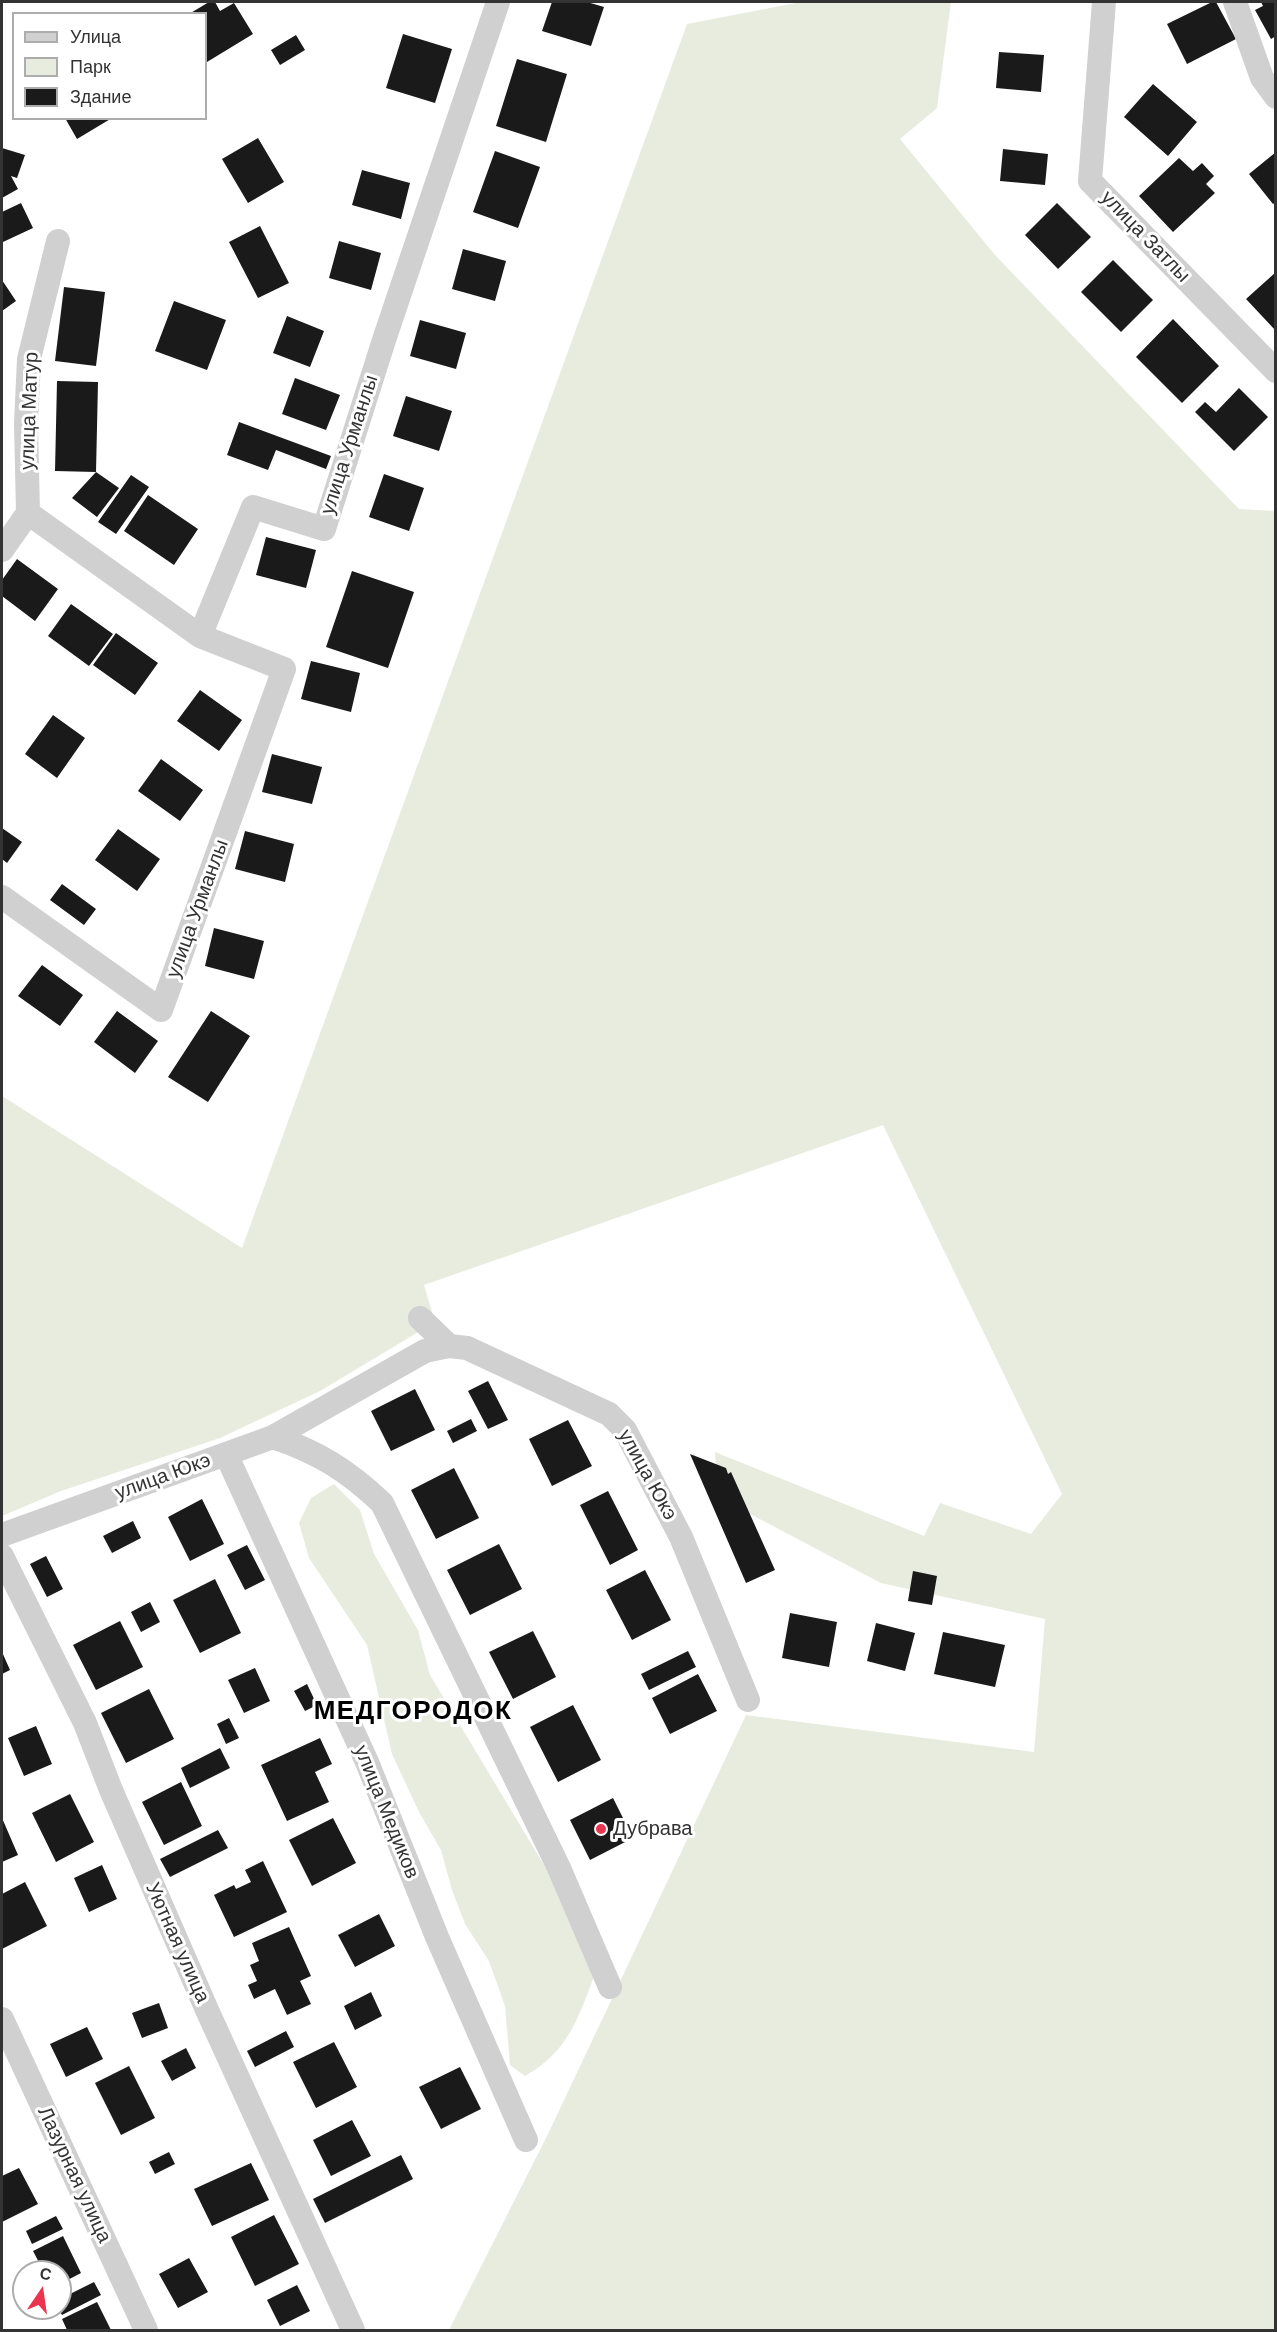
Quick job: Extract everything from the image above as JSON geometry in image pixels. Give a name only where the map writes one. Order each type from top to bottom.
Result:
[{"type":"street","name":"улица Урманлы","points":[[2,897],[161,1010],[284,669],[200,636],[252,507],[324,529],[384,340],[451,147],[498,2]]},
{"type":"street","name":"улица Затлы","points":[[1104,2],[1090,181],[1275,371]]},
{"type":"street","points":[[1235,2],[1262,78],[1275,97]]},
{"type":"street","name":"улица Матур","points":[[28,513],[26,423],[29,359],[58,241]]},
{"type":"street","points":[[2,550],[28,513],[200,636]]},
{"type":"street","points":[[420,1318],[449,1346]]},
{"type":"street","name":"улица Юкэ","points":[[2,1535],[273,1437],[425,1351],[449,1346],[467,1348],[609,1414],[625,1430],[681,1538],[748,1700]]},
{"type":"street","points":[[273,1437],[306,1448],[357,1479],[382,1503],[559,1868],[610,1987]]},
{"type":"street","name":"улица Медиков","points":[[225,1454],[367,1762],[437,1936],[526,2140]]},
{"type":"street","name":"Уютная улица","points":[[2,1556],[85,1723],[111,1790],[216,2032],[353,2331]]},
{"type":"street","name":"Лазурная улица","points":[[2,2019],[146,2331]]},
{"type":"green space","points":[[951,2],[937,108],[900,139],[995,255],[1239,509],[1275,511],[1275,2330],[449,2330],[548,2134],[746,1715],[1034,1752],[1045,1619],[881,1583],[718,1497],[715,1452],[924,1536],[940,1503],[1031,1534],[1062,1494],[883,1125],[424,1285],[435,1322],[320,1391],[220,1438],[61,1491],[2,1516],[2,1096],[242,1248],[687,24],[796,3]]},
{"type":"green space","points":[[334,1484],[360,1510],[374,1554],[418,1630],[430,1675],[556,1885],[595,1974],[577,2019],[562,2044],[552,2056],[525,2076],[510,2065],[505,2006],[489,1961],[465,1924],[452,1890],[441,1850],[419,1812],[392,1754],[367,1645],[309,1558],[299,1523],[311,1498]]},
{"type":"building","points":[[209,2],[215,2],[220,11],[234,3],[253,34],[207,62],[207,12],[192,12]]},
{"type":"building","points":[[552,2],[587,2],[604,7],[591,46],[542,31]]},
{"type":"building","points":[[1216,2],[1236,39],[1187,64],[1167,24]]},
{"type":"building","points":[[1261,2],[1276,2],[1276,36],[1271,39],[1255,10],[1263,6]]},
{"type":"building","points":[[403,34],[452,49],[435,103],[386,88]]},
{"type":"building","points":[[296,35],[305,50],[280,65],[271,50]]},
{"type":"building","points":[[999,52],[1044,55],[1041,92],[996,88]]},
{"type":"building","points":[[517,59],[567,74],[546,142],[496,126]]},
{"type":"building","points":[[1153,84],[1197,122],[1168,156],[1124,117]]},
{"type":"building","points":[[66,120],[109,120],[77,139]]},
{"type":"building","points":[[258,138],[284,182],[248,203],[222,159]]},
{"type":"building","points":[[2,148],[25,155],[17,178],[11,176],[18,189],[2,198]]},
{"type":"building","points":[[1003,149],[1048,154],[1045,185],[1000,181]]},
{"type":"building","points":[[495,151],[540,167],[518,228],[473,212]]},
{"type":"building","points":[[1276,152],[1276,202],[1273,204],[1249,174]]},
{"type":"building","points":[[1179,158],[1193,171],[1202,163],[1214,176],[1206,184],[1215,193],[1173,232],[1139,196]]},
{"type":"building","points":[[362,170],[410,183],[401,219],[352,205]]},
{"type":"building","points":[[21,203],[33,228],[3,242],[2,212]]},
{"type":"building","points":[[1057,203],[1091,237],[1058,269],[1025,235]]},
{"type":"building","points":[[260,226],[289,283],[258,298],[229,242]]},
{"type":"building","points":[[339,241],[381,253],[371,290],[329,278]]},
{"type":"building","points":[[463,249],[506,261],[495,301],[452,289]]},
{"type":"building","points":[[1113,260],[1153,300],[1121,332],[1081,292]]},
{"type":"building","points":[[1276,272],[1276,331],[1246,299]]},
{"type":"building","points":[[2,280],[16,301],[2,311]]},
{"type":"building","points":[[64,287],[105,292],[96,366],[55,361]]},
{"type":"building","points":[[174,301],[226,320],[207,370],[155,351]]},
{"type":"building","points":[[287,316],[324,331],[310,367],[273,353]]},
{"type":"building","points":[[1173,319],[1219,366],[1182,403],[1136,357]]},
{"type":"building","points":[[420,320],[466,333],[456,369],[410,356]]},
{"type":"building","points":[[295,378],[340,395],[326,430],[282,414]]},
{"type":"building","points":[[57,381],[98,382],[96,472],[55,471]]},
{"type":"building","points":[[1239,388],[1268,417],[1234,451],[1195,412],[1205,402],[1216,412]]},
{"type":"building","points":[[406,396],[452,411],[439,451],[393,436]]},
{"type":"building","points":[[239,422],[331,456],[326,469],[276,450],[268,470],[227,455]]},
{"type":"building","points":[[96,472],[119,488],[97,517],[72,498]]},
{"type":"building","points":[[384,474],[424,488],[409,531],[369,517]]},
{"type":"building","points":[[131,475],[149,487],[116,534],[98,522]]},
{"type":"building","points":[[148,495],[198,529],[174,565],[124,531]]},
{"type":"building","points":[[266,537],[316,550],[306,588],[256,575]]},
{"type":"building","points":[[17,559],[58,589],[35,621],[2,596],[2,580]]},
{"type":"building","points":[[352,571],[414,592],[388,668],[326,647]]},
{"type":"building","points":[[71,604],[113,634],[89,666],[48,636]]},
{"type":"building","points":[[116,633],[158,663],[135,695],[93,665]]},
{"type":"building","points":[[311,661],[360,673],[351,712],[301,699]]},
{"type":"building","points":[[200,690],[242,720],[219,751],[177,721]]},
{"type":"building","points":[[53,715],[85,738],[57,778],[25,754]]},
{"type":"building","points":[[272,754],[322,767],[312,804],[262,792]]},
{"type":"building","points":[[161,759],[203,790],[180,821],[138,791]]},
{"type":"building","points":[[2,828],[22,842],[7,863],[2,859]]},
{"type":"building","points":[[118,829],[160,859],[137,891],[95,860]]},
{"type":"building","points":[[245,831],[294,844],[285,882],[235,869]]},
{"type":"building","points":[[62,884],[96,909],[84,925],[50,900]]},
{"type":"building","points":[[214,928],[264,941],[254,979],[205,966]]},
{"type":"building","points":[[42,965],[83,995],[60,1026],[18,996]]},
{"type":"building","points":[[117,1011],[158,1041],[135,1073],[94,1042]]},
{"type":"building","points":[[211,1011],[250,1036],[208,1102],[168,1077]]},
{"type":"building","points":[[488,1381],[508,1420],[488,1429],[468,1391]]},
{"type":"building","points":[[415,1389],[435,1430],[391,1451],[371,1411]]},
{"type":"building","points":[[471,1419],[477,1431],[453,1443],[447,1431]]},
{"type":"building","points":[[568,1420],[592,1466],[552,1486],[529,1439]]},
{"type":"building","points":[[690,1454],[726,1468],[728,1474],[731,1472],[775,1570],[746,1583]]},
{"type":"building","points":[[454,1468],[479,1518],[436,1539],[411,1490]]},
{"type":"building","points":[[608,1491],[638,1550],[610,1565],[580,1505]]},
{"type":"building","points":[[202,1499],[224,1544],[190,1561],[168,1517]]},
{"type":"building","points":[[133,1521],[141,1538],[112,1553],[103,1536]]},
{"type":"building","points":[[499,1544],[522,1589],[470,1615],[447,1570]]},
{"type":"building","points":[[247,1545],[265,1580],[245,1590],[227,1555]]},
{"type":"building","points":[[46,1556],[63,1589],[47,1597],[30,1564]]},
{"type":"building","points":[[645,1570],[671,1620],[632,1640],[606,1590]]},
{"type":"building","points":[[913,1571],[937,1576],[932,1605],[908,1601]]},
{"type":"building","points":[[215,1579],[241,1633],[200,1653],[173,1600]]},
{"type":"building","points":[[150,1602],[160,1622],[141,1632],[131,1612]]},
{"type":"building","points":[[790,1613],[837,1622],[829,1667],[782,1658]]},
{"type":"building","points":[[120,1621],[143,1667],[96,1690],[73,1645]]},
{"type":"building","points":[[876,1623],[915,1633],[905,1671],[867,1661]]},
{"type":"building","points":[[533,1631],[556,1677],[513,1699],[489,1652]]},
{"type":"building","points":[[943,1632],[1005,1645],[995,1687],[934,1674]]},
{"type":"building","points":[[688,1651],[696,1667],[649,1690],[641,1674]]},
{"type":"building","points":[[2,1652],[10,1670],[2,1674]]},
{"type":"building","points":[[255,1668],[270,1701],[244,1713],[228,1680]]},
{"type":"building","points":[[698,1674],[717,1711],[670,1734],[652,1698]]},
{"type":"building","points":[[307,1684],[317,1705],[305,1711],[294,1691]]},
{"type":"building","points":[[149,1689],[174,1739],[126,1763],[101,1713]]},
{"type":"building","points":[[573,1705],[601,1760],[558,1782],[530,1727]]},
{"type":"building","points":[[229,1718],[239,1738],[226,1744],[217,1724]]},
{"type":"building","points":[[36,1726],[52,1764],[24,1776],[8,1738]]},
{"type":"building","points":[[320,1738],[332,1764],[315,1772],[329,1802],[287,1821],[261,1765]]},
{"type":"building","points":[[220,1748],[230,1768],[190,1788],[181,1768]]},
{"type":"building","points":[[181,1782],[202,1826],[164,1845],[142,1802]]},
{"type":"building","points":[[70,1794],[94,1842],[56,1862],[32,1813]]},
{"type":"building","name":"Дубрава","points":[[613,1798],[633,1838],[590,1860],[570,1820]]},
{"type":"building","points":[[2,1818],[18,1855],[2,1862]]},
{"type":"building","points":[[333,1818],[356,1863],[312,1886],[289,1840]]},
{"type":"building","points":[[218,1830],[228,1848],[170,1877],[160,1859]]},
{"type":"building","points":[[263,1861],[287,1912],[234,1937],[214,1895],[234,1885],[236,1889],[251,1882],[245,1870]]},
{"type":"building","points":[[102,1865],[117,1899],[89,1912],[74,1878]]},
{"type":"building","points":[[25,1882],[47,1926],[2,1949],[2,1894]]},
{"type":"building","points":[[379,1914],[395,1946],[355,1967],[338,1935]]},
{"type":"building","points":[[289,1927],[311,1976],[300,1981],[311,2004],[287,2015],[275,1989],[254,1999],[248,1985],[257,1981],[250,1965],[259,1961],[252,1943]]},
{"type":"building","points":[[371,1992],[382,2016],[355,2030],[344,2006]]},
{"type":"building","points":[[159,2003],[168,2028],[142,2038],[132,2013]]},
{"type":"building","points":[[87,2027],[103,2059],[66,2077],[50,2044]]},
{"type":"building","points":[[286,2031],[294,2047],[255,2067],[247,2051]]},
{"type":"building","points":[[334,2042],[357,2087],[316,2108],[293,2062]]},
{"type":"building","points":[[186,2048],[196,2068],[172,2081],[161,2061]]},
{"type":"building","points":[[129,2066],[155,2118],[121,2135],[95,2083]]},
{"type":"building","points":[[460,2067],[481,2109],[441,2129],[419,2087]]},
{"type":"building","points":[[352,2120],[371,2156],[331,2176],[313,2140]]},
{"type":"building","points":[[169,2152],[175,2164],[155,2174],[149,2162]]},
{"type":"building","points":[[401,2155],[413,2179],[325,2223],[313,2199]]},
{"type":"building","points":[[251,2163],[269,2200],[212,2226],[194,2189]]},
{"type":"building","points":[[19,2168],[38,2204],[2,2222],[2,2176]]},
{"type":"building","points":[[274,2215],[299,2264],[255,2286],[231,2237]]},
{"type":"building","points":[[56,2216],[63,2229],[32,2244],[26,2231]]},
{"type":"building","points":[[63,2236],[81,2273],[72,2278],[72,2260],[38,2260],[33,2251]]},
{"type":"building","points":[[189,2258],[208,2292],[178,2308],[159,2274]]},
{"type":"building","points":[[94,2282],[101,2295],[72,2310],[72,2293]]},
{"type":"building","points":[[297,2285],[310,2311],[280,2326],[267,2300]]},
{"type":"building","points":[[97,2302],[111,2330],[67,2330],[62,2320],[72,2320],[72,2314]]},
{"type":"place","name":"Дубрава","points":[[601,1829]]},
{"type":"district","name":"МЕДГОРОДОК","points":[[413,1712]]}]
